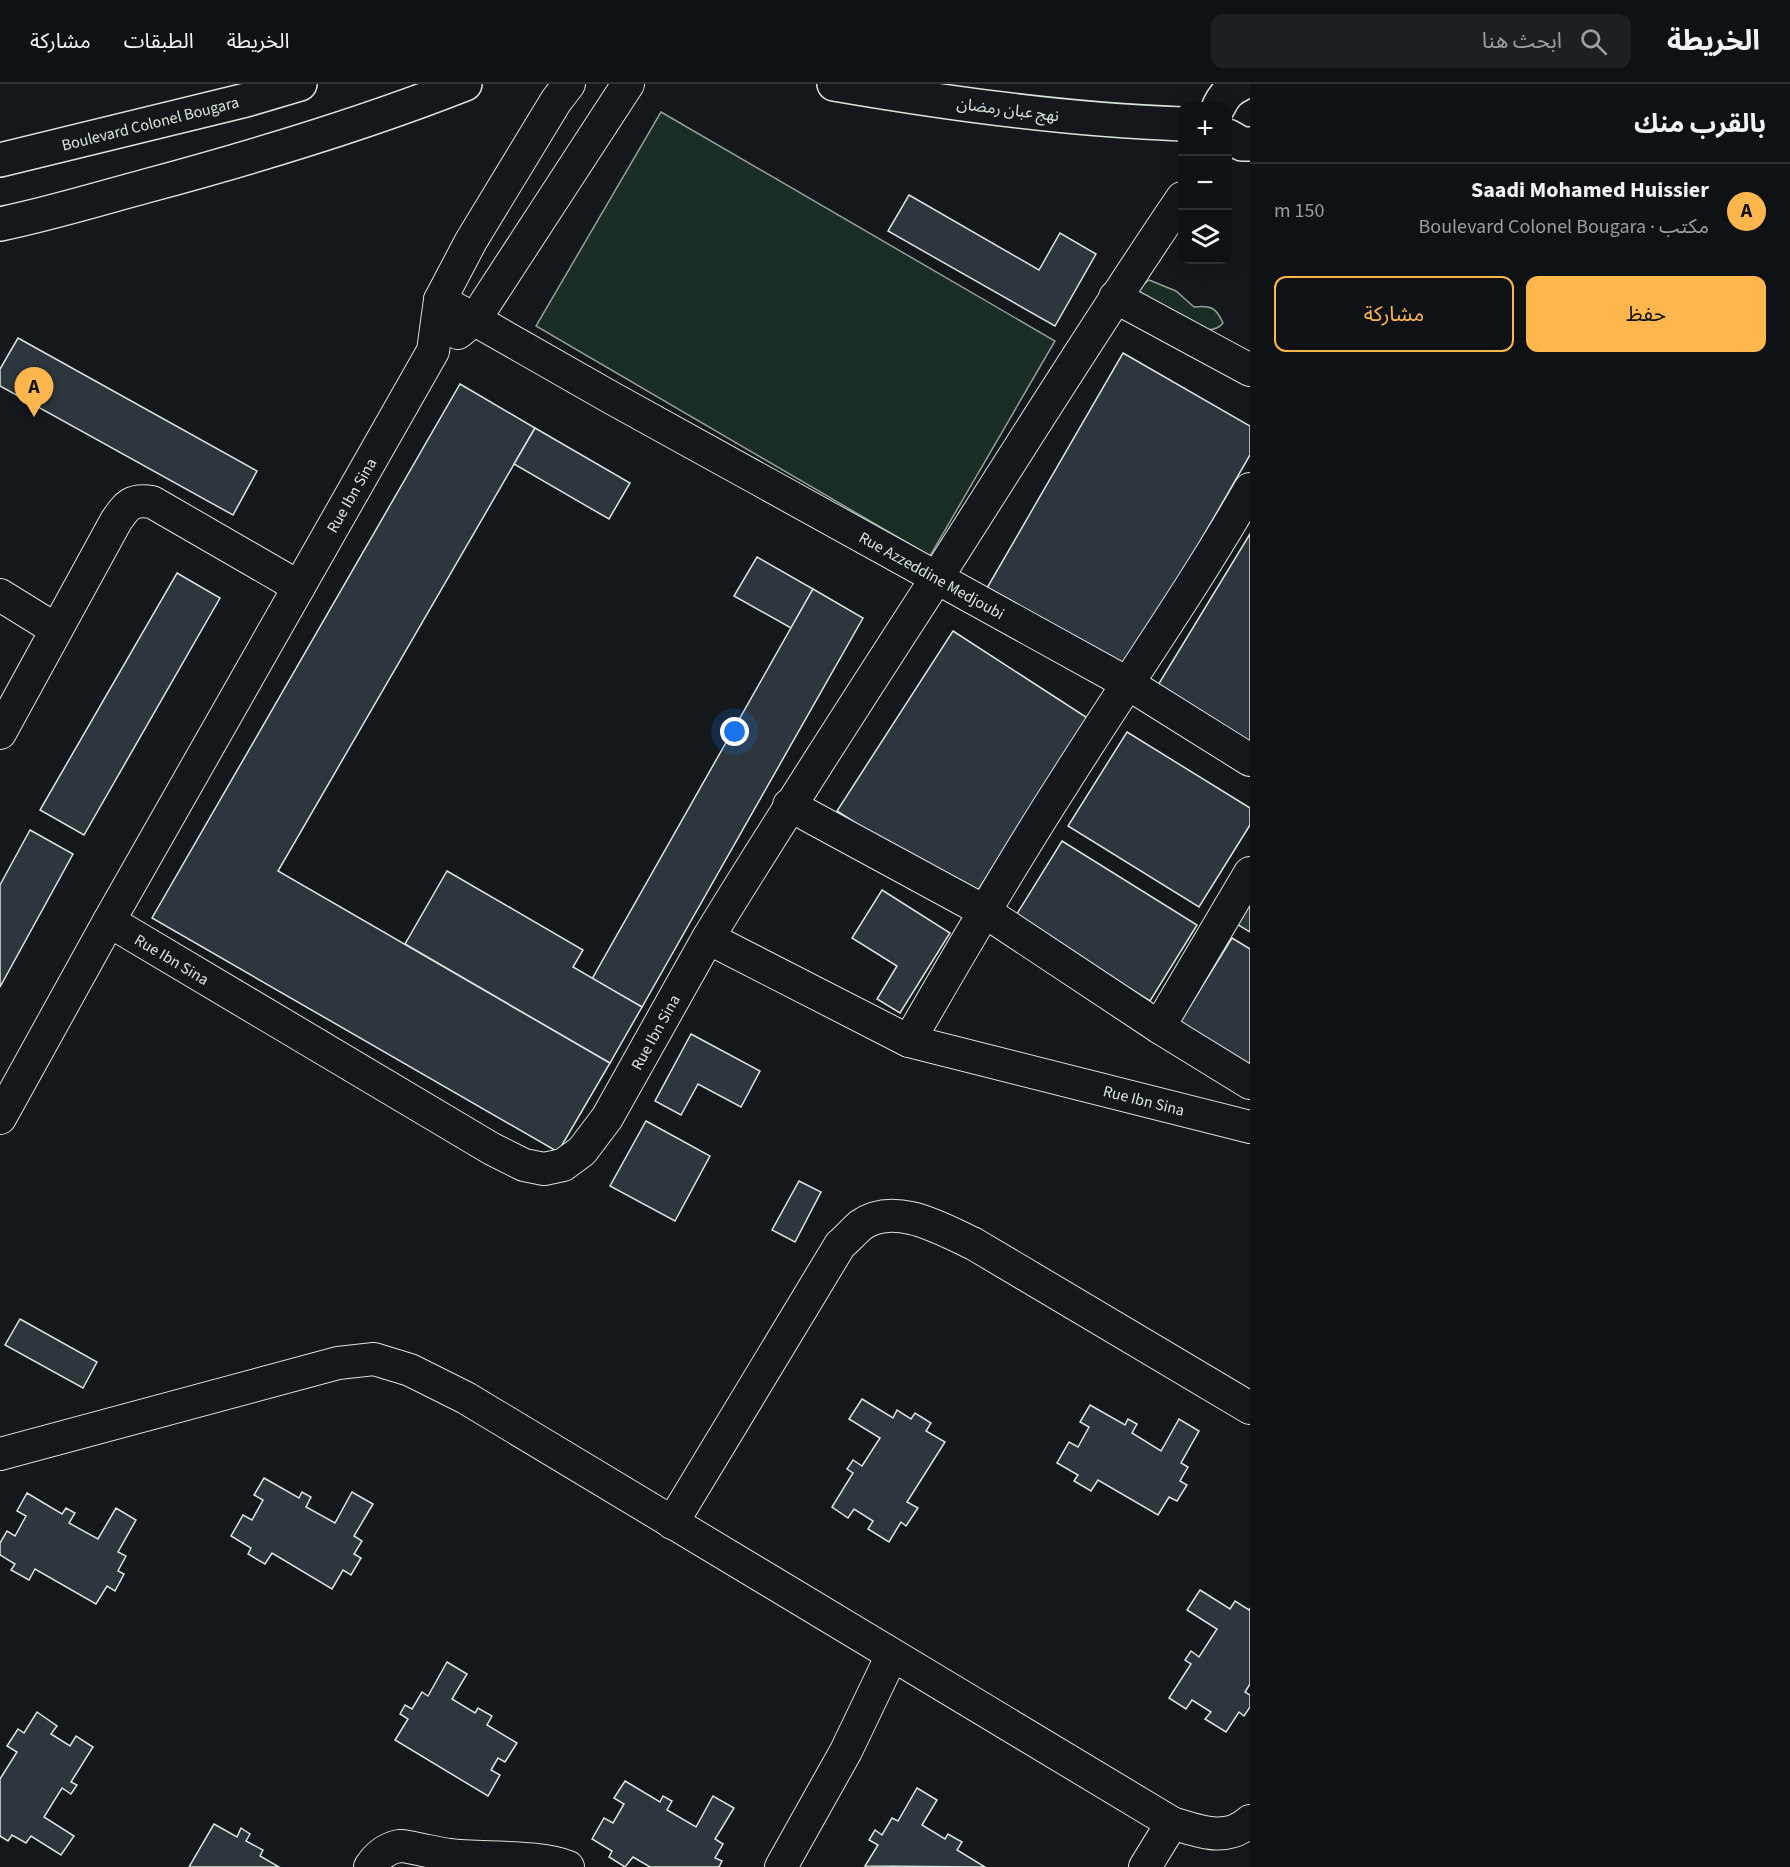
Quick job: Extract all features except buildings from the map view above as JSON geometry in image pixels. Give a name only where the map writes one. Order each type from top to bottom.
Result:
[{"type":"main road","name":"Boulevard Colonel Bougara","points":[[0,160],[243,92],[300,84]]},
{"type":"main road","points":[[0,224],[213,168],[329,134],[465,84]]},
{"type":"main road","name":"نهج عبان رمضان","points":[[834,84],[1041,114],[1138,123],[1178,124]]},
{"type":"main road","points":[[1232,140],[1250,144]]},
{"type":"street","points":[[433,351],[440,300],[471,241],[556,101],[569,84]]},
{"type":"street","points":[[433,351],[475,320],[628,84]]},
{"type":"street","points":[[708,938],[789,805],[937,578],[1115,297],[1178,204]]},
{"type":"street","points":[[1115,297],[1250,370]]},
{"type":"street","name":"Rue Azzeddine Medjoubi","points":[[440,300],[610,397],[1127,683],[1250,760]]},
{"type":"street","name":"Rue Ibn Sina","points":[[0,1118],[109,921],[433,351]]},
{"type":"street","points":[[909,1041],[984,911],[1127,683],[1210,557],[1250,489]]},
{"type":"street","points":[[0,733],[116,521],[124,509],[132,503],[139,500],[152,502],[299,587]]},
{"type":"street","points":[[0,596],[55,629]]},
{"type":"street","points":[[789,805],[984,911],[1159,1027],[1250,1083]]},
{"type":"street","points":[[1159,1027],[1250,873]]},
{"type":"street","name":"Rue Ibn Sina","points":[[109,921],[492,1149],[524,1165],[544,1170],[563,1165],[582,1151],[607,1118],[708,938],[909,1041],[1250,1127]]},
{"type":"street","points":[[672,1523],[840,1245],[862,1224],[883,1216],[904,1217],[929,1224],[974,1244],[1250,1408]]},
{"type":"street","points":[[0,1454],[338,1363],[374,1359],[410,1370],[466,1398],[1172,1823],[1217,1836],[1245,1826],[1250,1821]]},
{"type":"street","points":[[781,1867],[846,1751],[892,1655]]},
{"type":"street","points":[[1145,1867],[1172,1823]]},
{"type":"street","points":[[370,1867],[378,1854],[400,1845],[427,1852],[474,1858],[520,1859],[568,1867]]},
{"type":"green space","points":[[661,112],[1055,341],[930,556],[536,326]]},
{"type":"green space","points":[[1149,280],[1176,291],[1194,307],[1212,308],[1218,313],[1223,323],[1215,329],[1204,329],[1179,320],[1135,291]]},
{"type":"place","name":"Saadi Mohamed Huissier","points":[[34,417]]}]
